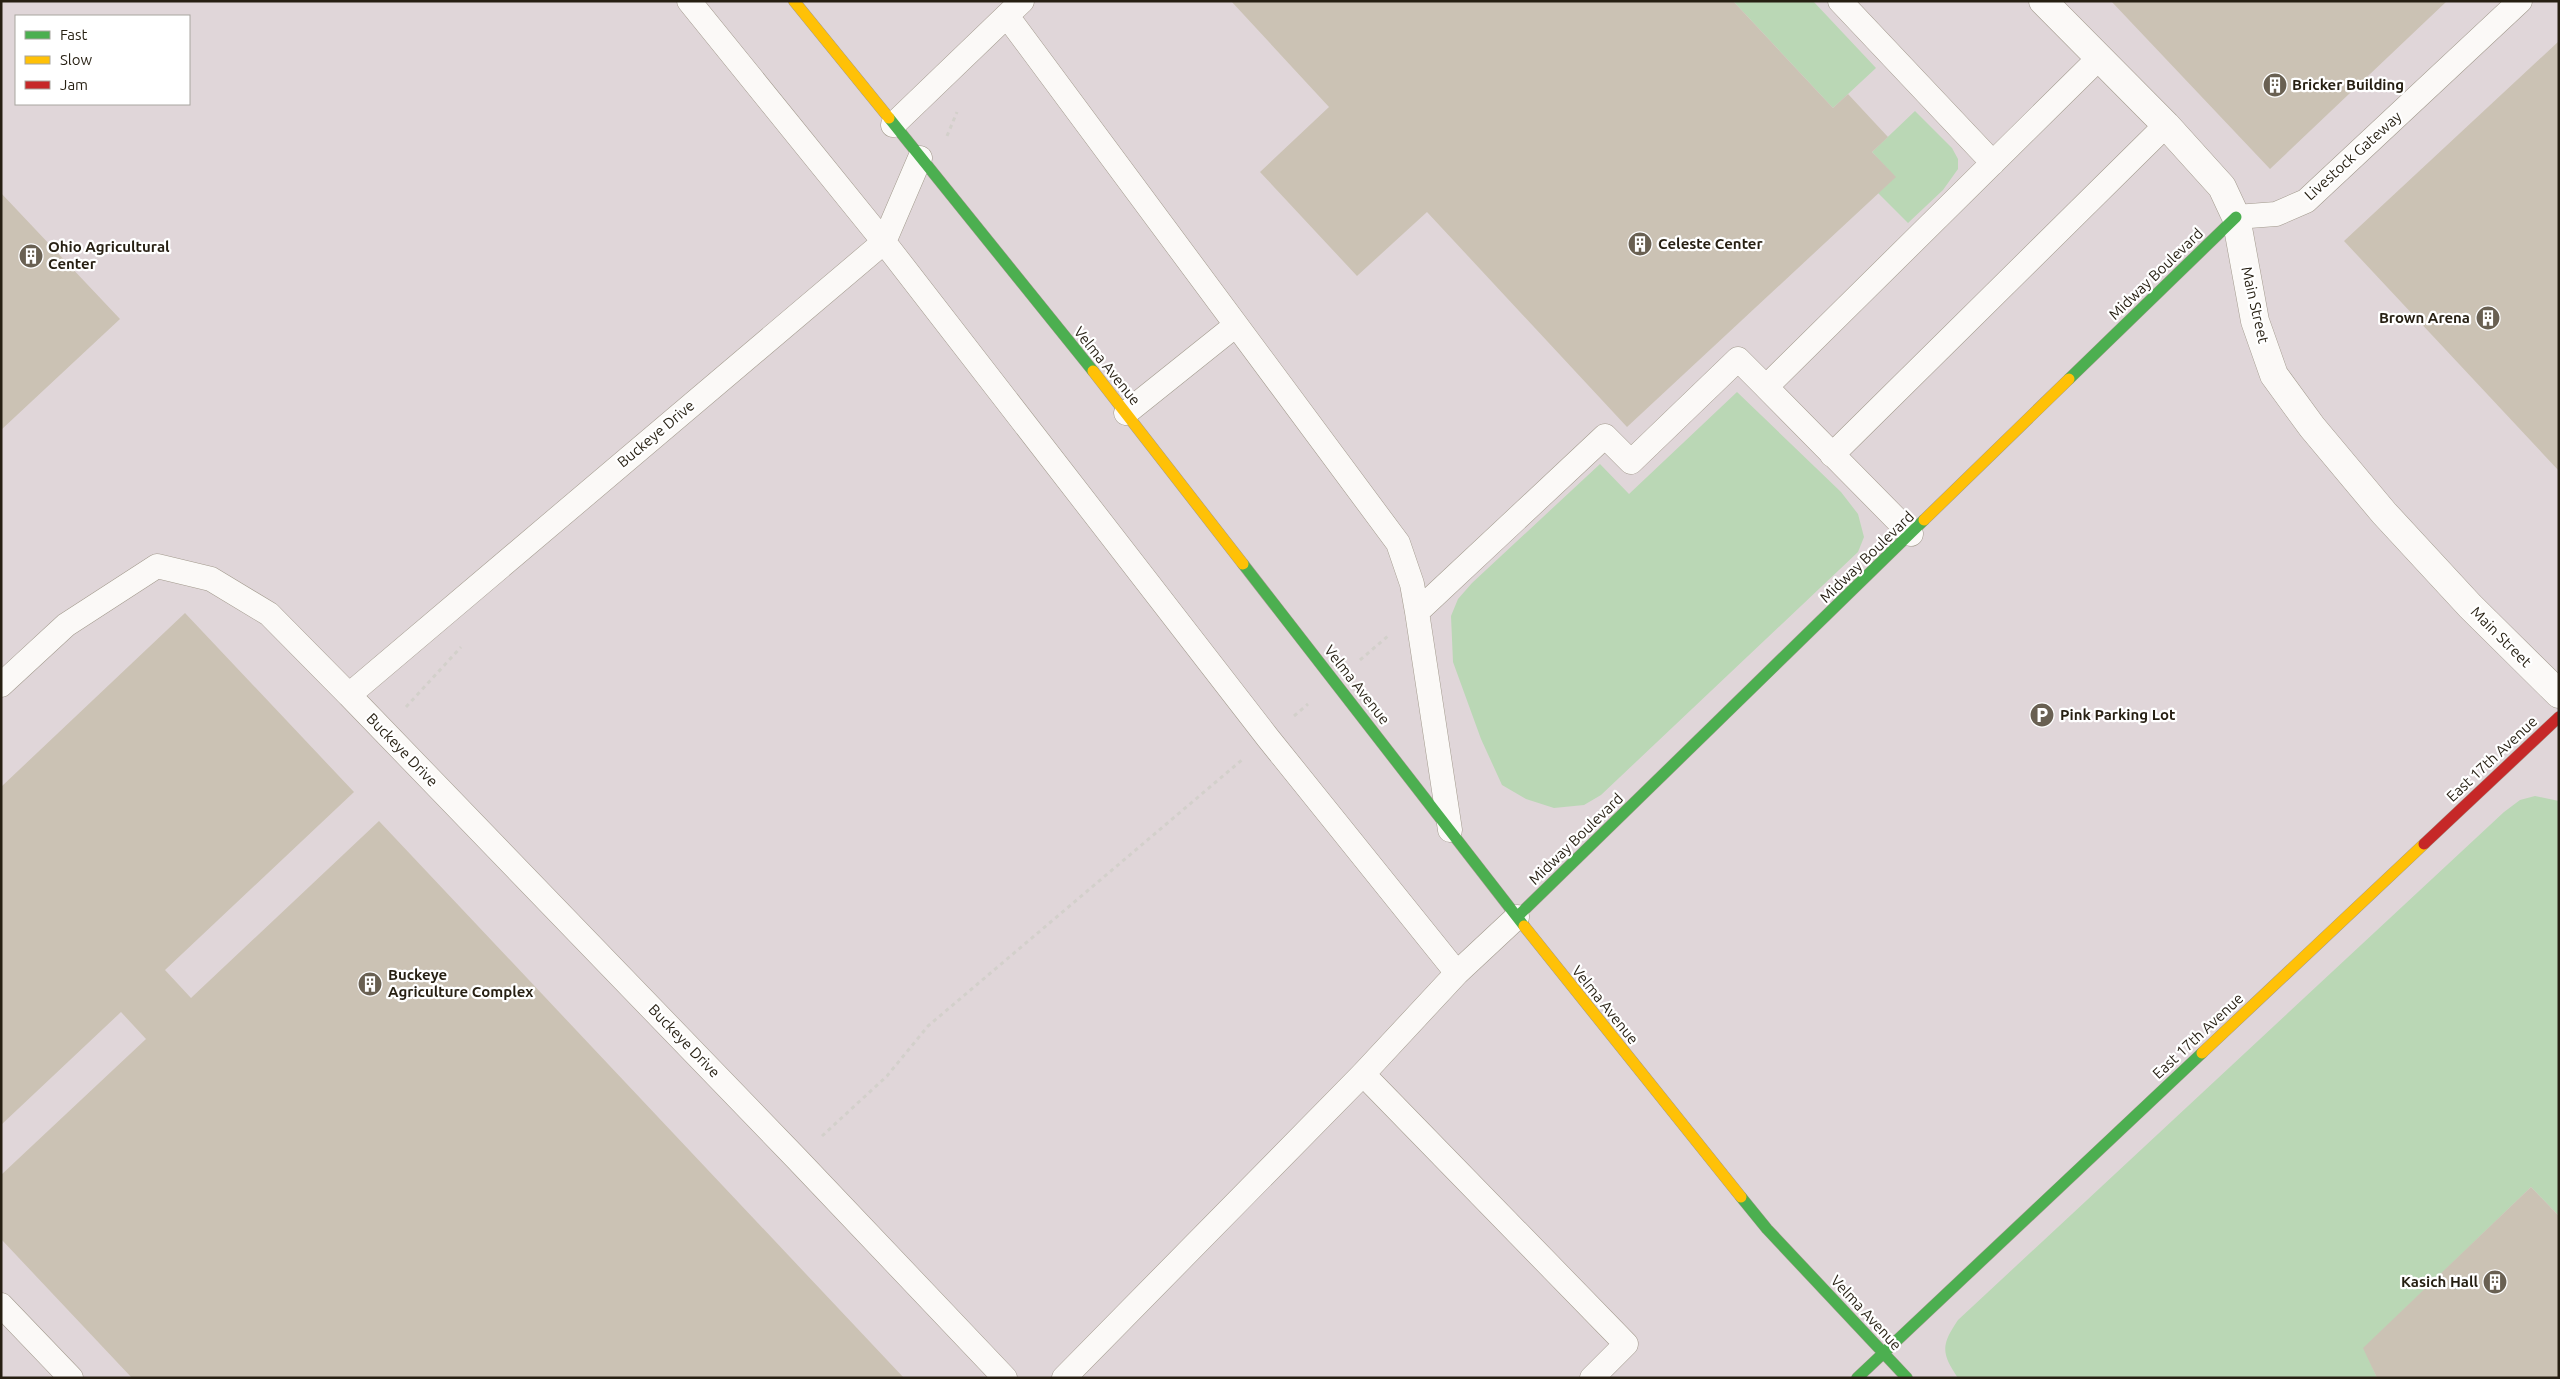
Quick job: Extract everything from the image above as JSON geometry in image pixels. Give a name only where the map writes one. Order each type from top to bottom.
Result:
[{"type":"street","name":"Velma Avenue","points":[[794,1],[1126,413],[1517,917],[1767,1229],[1908,1378]]},
{"type":"street","name":"Main Street","points":[[2043,1],[2166,125],[2222,187],[2236,217],[2255,321],[2274,374],[2312,427],[2384,513],[2470,606],[2559,694]]},
{"type":"street","name":"Midway Boulevard","points":[[1517,917],[2236,217]]},
{"type":"street","name":"East 17th Avenue","points":[[1857,1378],[2559,717]]},
{"type":"lane","points":[[689,1],[884,242],[1268,738],[1458,973]]},
{"type":"lane","points":[[1840,1],[1993,163]]},
{"type":"lane","name":"Livestock Gateway","points":[[2236,217],[2276,214],[2306,201],[2520,1]]},
{"type":"lane","points":[[894,125],[1014,9],[1236,325],[1398,543],[1412,584],[1450,830]]},
{"type":"lane","points":[[1766,387],[2099,58]]},
{"type":"lane","points":[[1832,455],[2166,125]]},
{"type":"lane","name":"Buckeye Drive","points":[[920,158],[884,242],[349,695],[797,1159],[1004,1378]]},
{"type":"lane","points":[[1126,413],[1236,325]]},
{"type":"lane","points":[[1417,612],[1605,436],[1631,462],[1738,359],[1911,534]]},
{"type":"lane","points":[[1,685],[66,625],[157,566],[211,579],[269,614],[349,695]]},
{"type":"lane","points":[[1064,1378],[1364,1074],[1458,973],[1517,917]]},
{"type":"lane","points":[[1364,1074],[1626,1344],[1592,1378]]},
{"type":"lane","points":[[1,1305],[71,1378]]},
{"type":"path","points":[[797,1159],[887,1076],[928,1026],[1417,612]]},
{"type":"shaded area","points":[[1,1],[2559,1],[2559,1378],[1,1378]]},
{"type":"green space","points":[[1733,1],[1813,1],[1876,68],[1833,108]]},
{"type":"green space","points":[[1915,111],[1952,148],[1958,159],[1958,169],[1943,190],[1908,223],[1878,193],[1895,177],[1872,152]]},
{"type":"green space","points":[[1737,392],[1841,492],[1858,514],[1864,537],[1858,552],[1601,795],[1584,805],[1554,808],[1526,799],[1502,785],[1481,739],[1453,662],[1451,616],[1458,599],[1472,583],[1600,464],[1629,494]]},
{"type":"green space","points":[[2535,796],[2559,801],[2559,1216],[2531,1187],[2364,1348],[2377,1378],[1958,1378],[1948,1362],[1945,1349],[1948,1336],[1958,1320],[2504,812],[2520,800]]},
{"type":"building","name":"Celeste Center","points":[[1231,1],[1733,1],[1833,108],[1848,94],[1888,137],[1872,152],[1896,177],[1627,427],[1427,212],[1357,276],[1260,172],[1329,107]]},
{"type":"building","name":"Bricker Building","points":[[2111,1],[2447,1],[2270,169]]},
{"type":"building","name":"Brown Arena","points":[[2559,41],[2559,471],[2344,241]]},
{"type":"building","name":"Ohio Agricultural Center","points":[[1,193],[120,319],[1,430]]},
{"type":"building","name":"Buckeye Agriculture Complex","points":[[185,613],[354,792],[165,970],[191,998],[379,821],[904,1378],[132,1378],[1,1239],[1,1175],[146,1039],[121,1012],[1,1125],[1,787]]},
{"type":"building","name":"Kasich Hall","points":[[2531,1187],[2559,1216],[2559,1378],[2377,1378],[2363,1348]]},
{"type":"traffic: fast","points":[[889,118],[1093,371]]},
{"type":"traffic: fast","points":[[2069,379],[2236,217]]},
{"type":"traffic: fast","points":[[1517,917],[1924,520]]},
{"type":"traffic: fast","points":[[1243,564],[1524,926]]},
{"type":"traffic: fast","points":[[1857,1378],[2202,1053]]},
{"type":"traffic: fast","points":[[1741,1197],[1767,1229],[1907,1378]]},
{"type":"traffic: slow","points":[[794,1],[889,118]]},
{"type":"traffic: slow","points":[[1093,371],[1243,564]]},
{"type":"traffic: slow","points":[[1924,520],[2069,379]]},
{"type":"traffic: slow","points":[[2202,1053],[2424,844]]},
{"type":"traffic: slow","points":[[1524,926],[1741,1197]]},
{"type":"traffic: jam","points":[[2424,844],[2559,717]]},
{"type":"place","name":"Bricker Building","points":[[2275,85]]},
{"type":"place","name":"Celeste Center","points":[[1640,244]]},
{"type":"place","name":"Ohio Agricultural Center","points":[[31,256]]},
{"type":"place","name":"Brown Arena","points":[[2488,318]]},
{"type":"place","name":"Pink Parking Lot","points":[[2042,715]]},
{"type":"place","name":"Buckeye Agriculture Complex","points":[[370,984]]},
{"type":"place","name":"Kasich Hall","points":[[2495,1282]]}]
